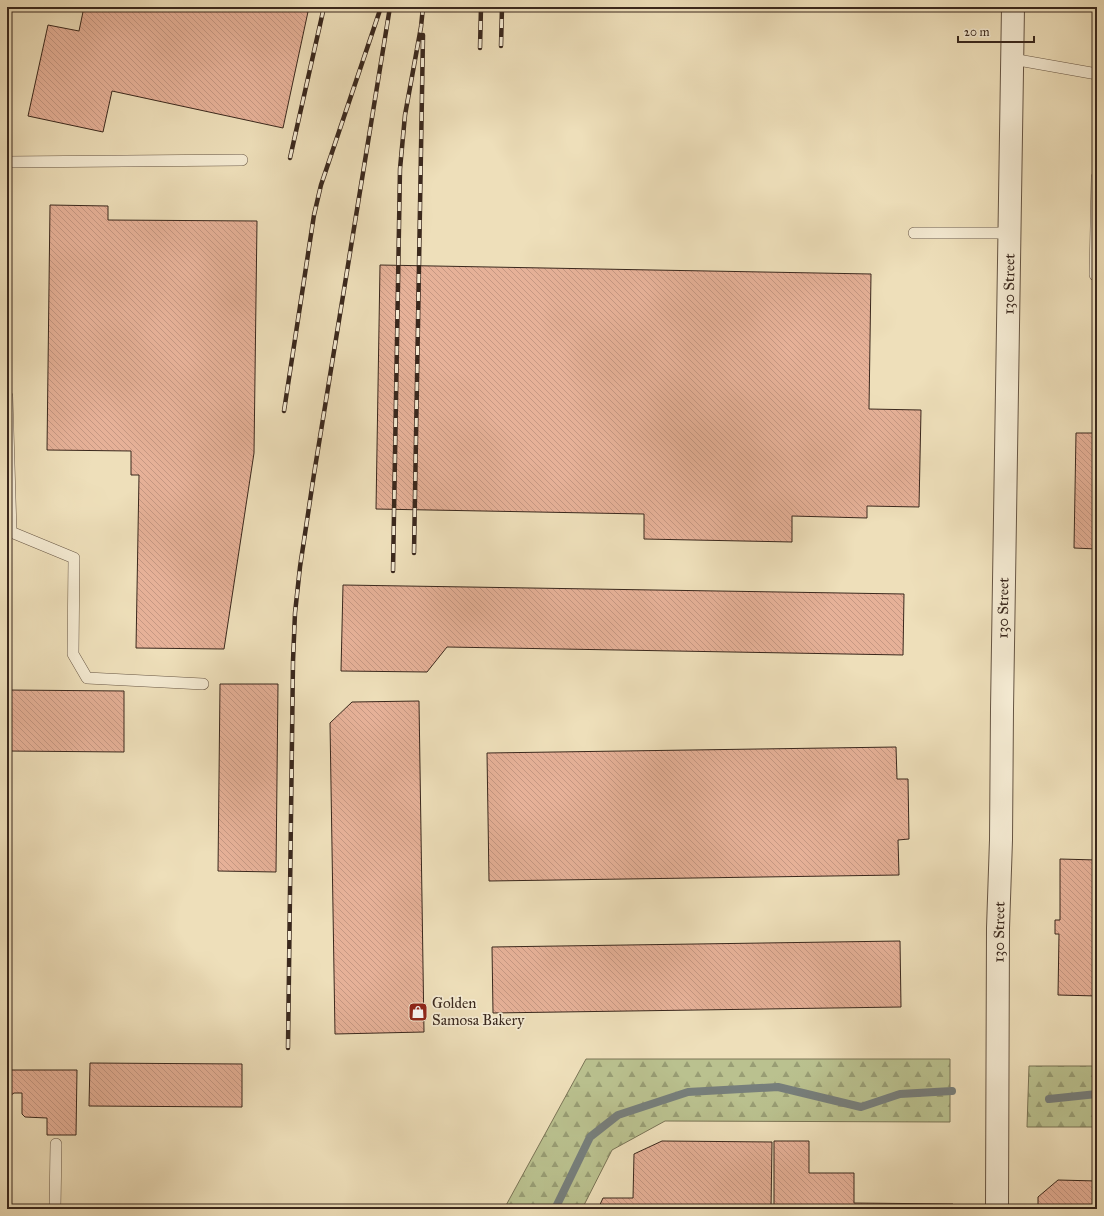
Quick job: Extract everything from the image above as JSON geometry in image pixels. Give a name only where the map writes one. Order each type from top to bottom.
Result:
[{"type":"street","name":"130 Street","points":[[997,1209],[998,928],[1001,840],[1002,685],[1013,7]]},
{"type":"lane","points":[[1012,59],[1097,74]]},
{"type":"lane","points":[[7,162],[242,160]]},
{"type":"lane","points":[[1095,275],[1097,177]]},
{"type":"lane","points":[[914,233],[1010,233]]},
{"type":"lane","points":[[7,396],[11,532],[74,558],[73,654],[87,678],[203,684]]},
{"type":"lane","points":[[55,1209],[56,1144]]},
{"type":"green space","points":[[586,1059],[950,1059],[950,1122],[665,1121],[612,1150],[582,1209],[504,1209]]},
{"type":"green space","points":[[1029,1066],[1097,1066],[1097,1127],[1027,1127]]},
{"type":"building","points":[[84,7],[309,7],[283,128],[112,91],[103,132],[28,116],[48,25],[79,31]]},
{"type":"building","points":[[50,205],[108,206],[108,220],[257,221],[254,453],[224,649],[136,648],[139,475],[131,475],[131,451],[47,450]]},
{"type":"building","points":[[380,265],[871,274],[869,409],[921,410],[919,507],[867,506],[867,518],[792,516],[792,542],[644,539],[644,514],[376,509]]},
{"type":"building","points":[[1076,433],[1097,433],[1097,549],[1074,548]]},
{"type":"building","points":[[343,585],[904,594],[903,655],[447,647],[427,672],[341,671]]},
{"type":"building","points":[[220,684],[278,684],[276,872],[218,871]]},
{"type":"building","points":[[7,690],[124,691],[124,752],[7,751]]},
{"type":"building","points":[[419,701],[424,1032],[335,1034],[330,723],[352,702]]},
{"type":"building","points":[[896,747],[897,779],[908,779],[909,839],[898,840],[899,875],[489,881],[487,753]]},
{"type":"building","points":[[7,855],[10,855],[9,1027],[7,1027]]},
{"type":"building","points":[[1060,859],[1097,860],[1097,996],[1058,995],[1059,934],[1055,934],[1055,920],[1060,920]]},
{"type":"building","points":[[900,941],[901,1007],[493,1013],[492,947]]},
{"type":"building","points":[[90,1063],[242,1064],[242,1107],[89,1106]]},
{"type":"building","points":[[7,1070],[77,1070],[76,1135],[47,1135],[47,1118],[25,1117],[22,1114],[22,1093],[14,1093],[7,1098]]},
{"type":"building","points":[[662,1141],[772,1142],[771,1209],[598,1209],[603,1198],[633,1198],[634,1154]]},
{"type":"building","points":[[774,1141],[809,1141],[809,1173],[854,1173],[854,1203],[953,1204],[953,1209],[774,1209]]},
{"type":"building","points":[[1058,1180],[1097,1181],[1097,1209],[1038,1209],[1038,1197]]},
{"type":"waterway","points":[[555,1209],[590,1137],[618,1115],[688,1092],[778,1087],[861,1107],[900,1094],[952,1091]]},
{"type":"waterway","points":[[1049,1099],[1097,1094]]},
{"type":"railway","points":[[290,158],[324,7]]},
{"type":"railway","points":[[284,411],[314,215],[321,185],[381,7]]},
{"type":"railway","points":[[288,1048],[293,661],[295,613],[300,567],[314,474],[390,7]]},
{"type":"railway","points":[[393,571],[400,169],[405,115],[421,27],[423,7]]},
{"type":"railway","points":[[480,48],[481,7]]},
{"type":"railway","points":[[501,46],[502,7]]},
{"type":"railway","points":[[414,553],[423,35]]},
{"type":"place","name":"Golden Samosa Bakery","points":[[418,1012]]}]
